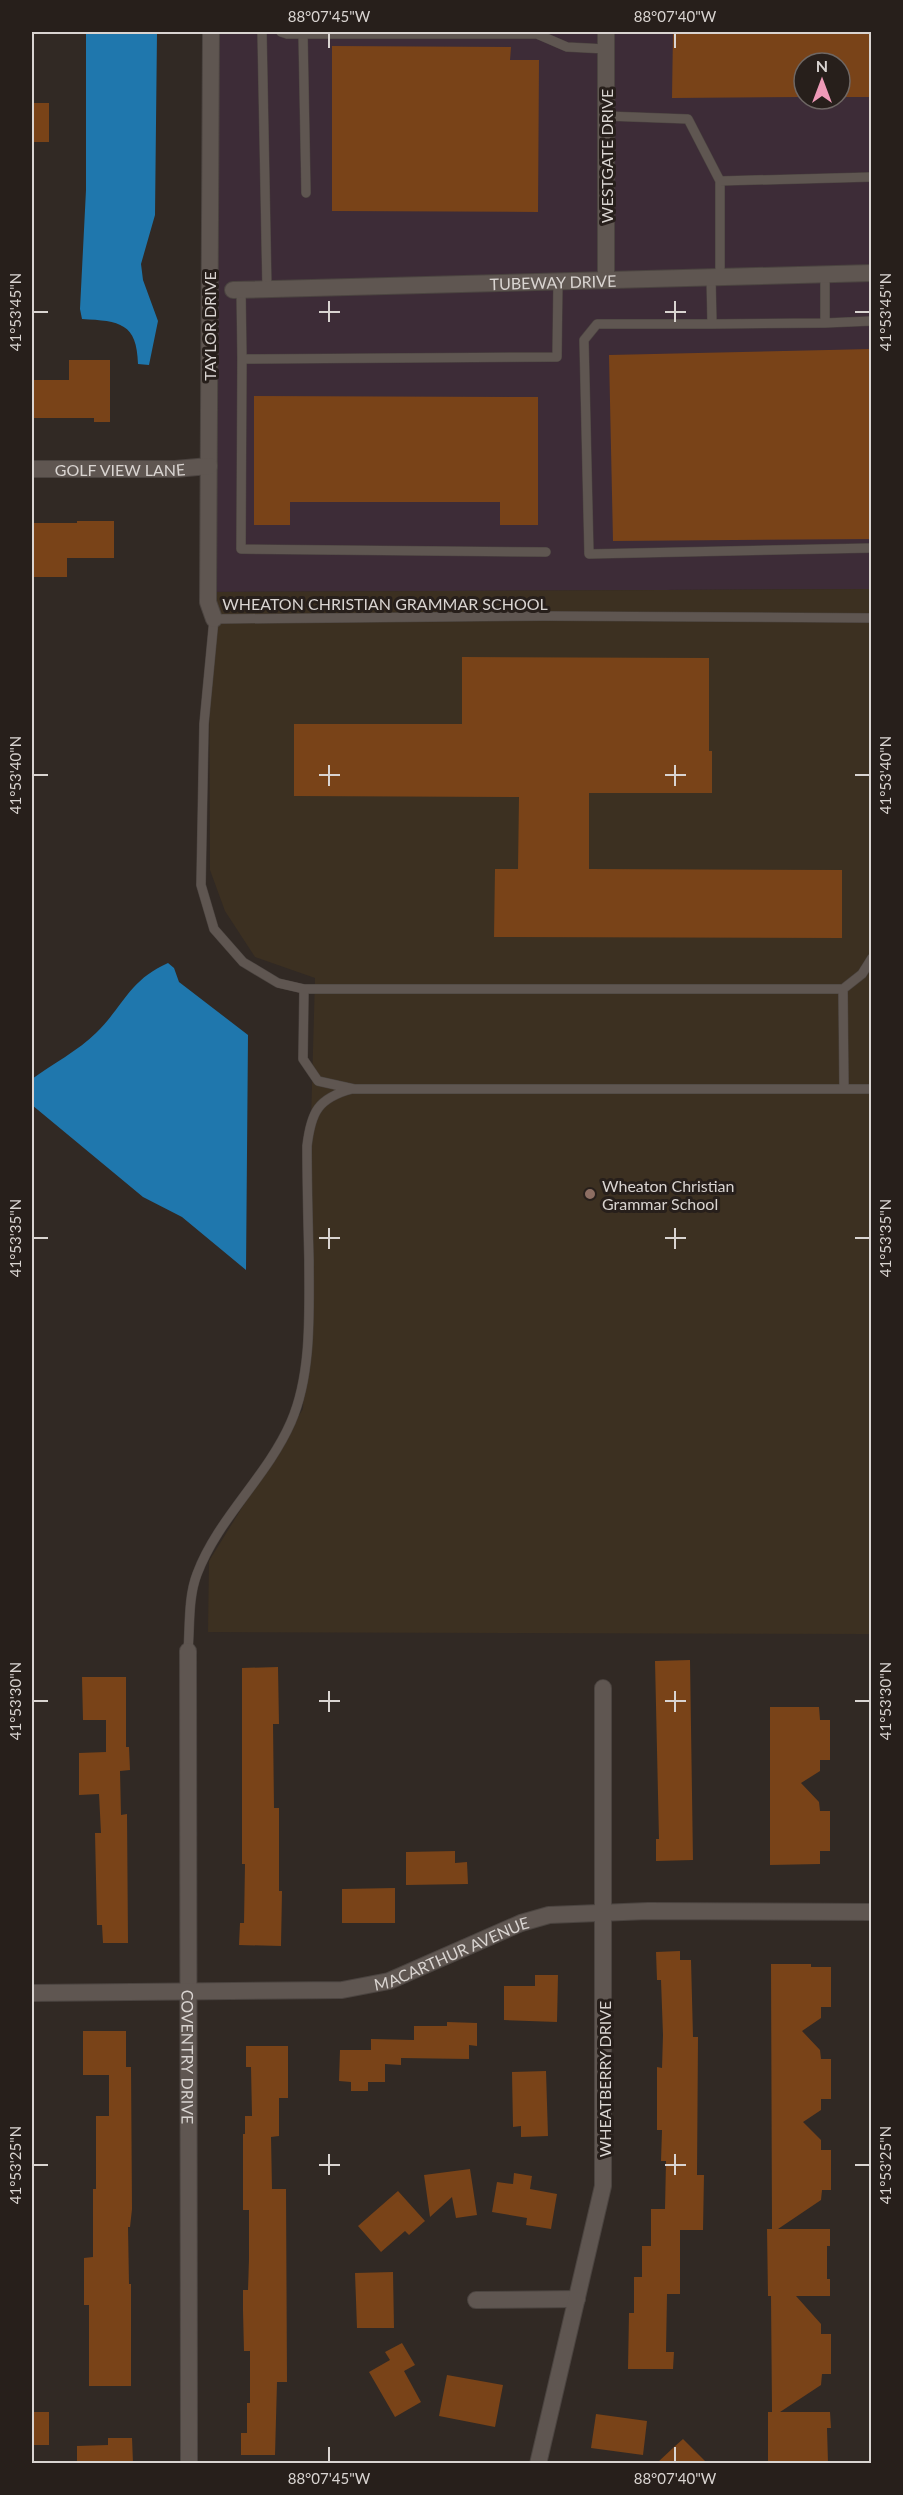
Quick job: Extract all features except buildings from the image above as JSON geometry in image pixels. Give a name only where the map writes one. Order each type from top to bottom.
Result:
[{"type":"street","name":"TAYLOR DRIVE","points":[[211,32],[208,602],[214,619]]},
{"type":"street","name":"WESTGATE DRIVE","points":[[606,32],[606,280]]},
{"type":"street","name":"TUBEWAY DRIVE","points":[[237,289],[872,273]]},
{"type":"street","name":"GOLF VIEW LANE","points":[[32,469],[175,469],[209,466]]},
{"type":"street","name":"COVENTRY DRIVE","points":[[188,1651],[189,2463]]},
{"type":"street","name":"WHEATBERRY DRIVE","points":[[538,2463],[603,2186],[603,1688]]},
{"type":"street","name":"MACARTHUR AVENUE","points":[[32,1993],[342,1990],[371,1986],[416,1970],[521,1923],[549,1915],[603,1912],[872,1912]]},
{"type":"street","points":[[476,2300],[577,2299]]},
{"type":"lane","points":[[262,32],[267,289]]},
{"type":"lane","points":[[281,32],[287,34],[537,34],[567,48],[606,50]]},
{"type":"lane","points":[[303,34],[306,193]]},
{"type":"lane","points":[[606,116],[688,119],[720,181],[712,324]]},
{"type":"lane","points":[[720,181],[872,177]]},
{"type":"lane","points":[[825,274],[825,323]]},
{"type":"lane","points":[[242,359],[557,357],[558,281]]},
{"type":"lane","points":[[237,289],[242,359],[241,549],[546,552]]},
{"type":"lane","points":[[872,321],[597,324],[584,340],[589,554],[872,548]]},
{"type":"lane","name":"WHEATON CHRISTIAN GRAMMAR SCHOOL","points":[[843,989],[304,989],[278,983],[243,962],[214,929],[201,885],[204,724],[214,619],[544,616],[872,618]]},
{"type":"lane","points":[[844,1089],[843,989],[862,974],[872,958]]},
{"type":"lane","points":[[304,989],[303,1059],[318,1081],[354,1089],[872,1089]]},
{"type":"lane","points":[[188,1651],[197,1575],[217,1536],[291,1421],[308,1359],[307,1146],[309,1125],[317,1108],[332,1095],[354,1089]]},
{"type":"shaded area","points":[[218,32],[871,32],[871,589],[209,592]]},
{"type":"shaded area","name":"Wheaton Christian Grammar School","points":[[871,589],[871,1634],[208,1632],[209,1561],[303,1409],[315,978],[255,957],[225,911],[210,870],[209,592]]},
{"type":"water","points":[[86,32],[157,32],[155,215],[141,264],[143,280],[158,321],[149,365],[138,364],[134,340],[124,327],[107,321],[82,319],[80,309],[86,190]]},
{"type":"water","points":[[168,963],[174,968],[179,982],[248,1035],[246,1270],[182,1217],[143,1197],[32,1105],[32,1079],[89,1039],[144,977]]},
{"type":"place","name":"Wheaton Christian Grammar School","points":[[590,1194]]}]
